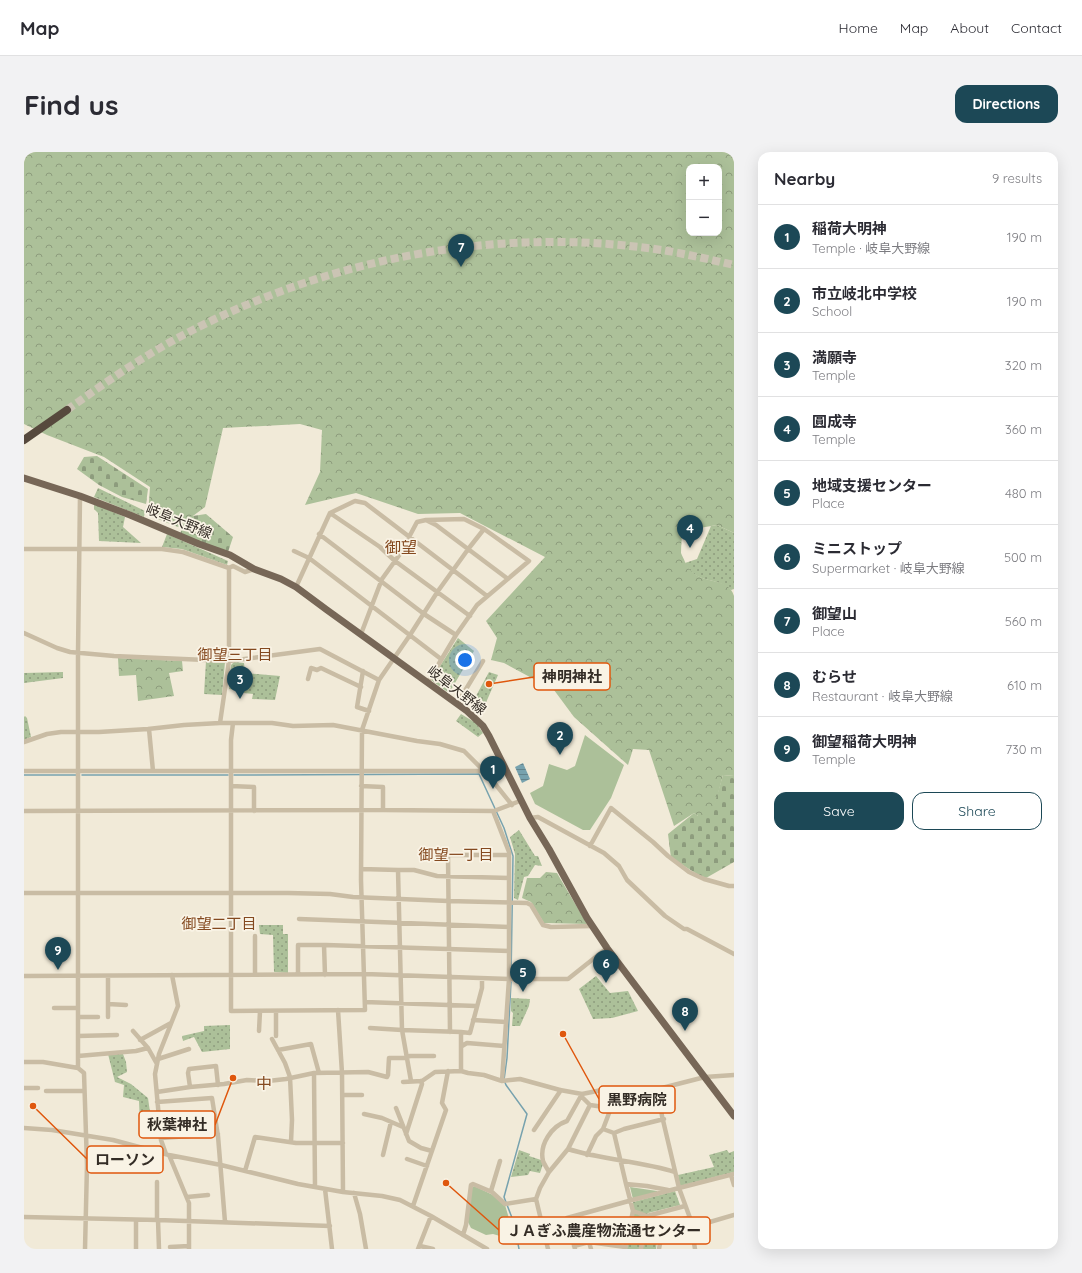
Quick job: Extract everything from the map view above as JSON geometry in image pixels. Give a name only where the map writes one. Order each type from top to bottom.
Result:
[{"type":"highway","points":[[24,440],[67,410]]},
{"type":"main road","name":"岐阜大野線","points":[[24,478],[80,496],[230,555],[254,569],[296,588],[428,682],[483,726],[520,801],[606,948],[734,1116]]},
{"type":"street","points":[[78,1068],[78,654],[80,496]]},
{"type":"street","points":[[296,588],[319,534],[330,513],[355,501],[365,503],[487,596]]},
{"type":"street","points":[[330,513],[380,547],[395,561],[470,616]]},
{"type":"street","points":[[361,634],[381,581],[395,561],[417,522],[426,520],[464,519],[484,529],[529,561],[477,605],[456,635],[428,682]]},
{"type":"street","points":[[426,520],[436,525],[469,548],[508,579]]},
{"type":"street","points":[[233,723],[231,740],[231,1011],[365,1010],[361,869],[362,730],[379,680],[438,592],[484,529]]},
{"type":"street","points":[[319,534],[424,614],[456,635]]},
{"type":"street","points":[[24,549],[143,548],[183,552],[229,568],[233,566],[245,572],[254,569]]},
{"type":"street","points":[[294,551],[309,558],[441,659]]},
{"type":"street","points":[[220,723],[229,661],[229,568]]},
{"type":"street","points":[[24,633],[57,648],[78,654],[114,656],[229,661],[320,649],[379,680]]},
{"type":"street","points":[[457,704],[483,661]]},
{"type":"street","points":[[308,679],[311,668],[317,670],[321,668],[361,687]]},
{"type":"street","points":[[363,671],[357,707],[369,711]]},
{"type":"street","points":[[24,742],[47,734],[61,732],[149,729],[220,723],[272,723],[293,726],[333,725],[455,748],[464,752],[483,770],[512,805]]},
{"type":"street","points":[[149,729],[153,771]]},
{"type":"street","points":[[24,771],[483,770]]},
{"type":"street","points":[[231,786],[254,787],[254,811]]},
{"type":"street","points":[[361,786],[383,787],[383,810]]},
{"type":"street","points":[[24,811],[493,811],[520,801]]},
{"type":"street","points":[[590,846],[611,808],[689,872],[704,879],[734,886]]},
{"type":"street","points":[[493,811],[509,852],[509,979],[502,1081]]},
{"type":"street","points":[[530,818],[538,817],[604,853],[619,866],[627,880],[665,916],[684,929],[687,929],[734,954]]},
{"type":"street","points":[[450,1032],[448,855],[509,855]]},
{"type":"street","points":[[361,869],[414,870],[437,876],[509,878]]},
{"type":"street","points":[[398,870],[402,1030],[411,1080]]},
{"type":"street","points":[[24,894],[330,894],[353,897],[527,903],[531,905],[543,925],[592,926]]},
{"type":"street","points":[[299,919],[509,926]]},
{"type":"street","points":[[255,936],[255,974]]},
{"type":"street","points":[[298,974],[298,945],[509,951]]},
{"type":"street","points":[[324,945],[325,975]]},
{"type":"street","points":[[24,976],[365,974],[449,978],[568,979],[606,948]]},
{"type":"street","points":[[170,1247],[189,1248],[189,1203],[161,1138],[155,1074],[178,1006],[172,975]]},
{"type":"street","points":[[108,976],[108,1017]]},
{"type":"street","points":[[370,1028],[470,1033],[482,988],[482,978]]},
{"type":"street","points":[[365,1002],[476,1006]]},
{"type":"street","points":[[108,1004],[126,1005]]},
{"type":"street","points":[[54,1008],[78,1008]]},
{"type":"street","points":[[259,1031],[260,1010]]},
{"type":"street","points":[[276,1010],[276,1036]]},
{"type":"street","points":[[338,1010],[343,1096],[343,1192]]},
{"type":"street","points":[[78,1017],[98,1017]]},
{"type":"street","points":[[473,1020],[506,1022]]},
{"type":"street","points":[[140,1040],[172,1023]]},
{"type":"street","points":[[133,1031],[158,1062]]},
{"type":"street","points":[[461,1071],[462,1032]]},
{"type":"street","points":[[78,1036],[117,1036]]},
{"type":"street","points":[[272,1039],[285,1063],[290,1077],[292,1120],[291,1142]]},
{"type":"street","points":[[462,1046],[467,1043],[504,1046]]},
{"type":"street","points":[[278,1050],[311,1044],[320,1073]]},
{"type":"street","points":[[78,1056],[136,1051],[148,1048]]},
{"type":"street","points":[[158,1062],[189,1048]]},
{"type":"street","points":[[157,1092],[247,1080],[286,1079],[290,1077],[320,1073],[368,1072],[387,1077],[389,1058],[434,1056]]},
{"type":"street","points":[[24,1062],[43,1062],[78,1068],[84,1073],[87,1165],[85,1249]]},
{"type":"street","points":[[190,1087],[188,1073],[189,1069],[216,1066],[218,1085]]},
{"type":"street","points":[[413,1206],[446,1110],[442,1103],[448,1071]]},
{"type":"street","points":[[403,1082],[411,1080],[421,1081],[435,1072],[461,1071],[484,1075],[502,1081],[520,1079],[582,1095],[607,1089],[658,1089],[705,1077],[734,1075]]},
{"type":"street","points":[[314,1074],[315,1187]]},
{"type":"street","points":[[406,1134],[422,1084],[421,1081]]},
{"type":"street","points":[[24,1088],[38,1088]]},
{"type":"street","points":[[658,1089],[676,1172],[685,1206],[690,1218],[695,1249]]},
{"type":"street","points":[[534,1130],[561,1090]]},
{"type":"street","points":[[46,1091],[84,1091]]},
{"type":"street","points":[[343,1096],[362,1095]]},
{"type":"street","points":[[582,1095],[590,1105],[611,1108],[603,1129],[596,1136],[587,1155]]},
{"type":"street","points":[[549,1172],[543,1160],[543,1146],[550,1134],[560,1124],[567,1121],[582,1095]]},
{"type":"street","points":[[158,1102],[212,1098],[218,1134],[225,1222]]},
{"type":"street","points":[[548,1249],[536,1199],[549,1172],[568,1149],[590,1105]]},
{"type":"street","points":[[396,1108],[409,1141],[421,1148],[432,1151]]},
{"type":"street","points":[[364,1114],[382,1118],[404,1127]]},
{"type":"street","points":[[160,1121],[215,1115]]},
{"type":"street","points":[[603,1129],[614,1133],[664,1119]]},
{"type":"street","points":[[383,1155],[391,1122]]},
{"type":"street","points":[[24,1128],[52,1130],[113,1140],[144,1149],[315,1187],[343,1192],[382,1196],[400,1200],[431,1216],[487,1249]]},
{"type":"street","points":[[614,1133],[631,1201],[633,1211],[625,1248],[589,1242],[574,1248],[566,1218],[631,1201],[670,1190],[733,1175],[734,1185]]},
{"type":"street","points":[[161,1138],[218,1134]]},
{"type":"street","points":[[245,1171],[255,1137],[291,1142],[343,1143]]},
{"type":"street","points":[[568,1149],[587,1155],[646,1165],[676,1172]]},
{"type":"street","points":[[407,1159],[427,1166]]},
{"type":"street","points":[[491,1191],[500,1161]]},
{"type":"street","points":[[157,1182],[158,1249]]},
{"type":"street","points":[[462,1235],[466,1225],[473,1184],[491,1191],[505,1204],[536,1199]]},
{"type":"street","points":[[626,1184],[670,1190]]},
{"type":"street","points":[[326,1189],[332,1249]]},
{"type":"street","points":[[354,1193],[360,1214],[366,1249]]},
{"type":"street","points":[[187,1197],[208,1195]]},
{"type":"street","points":[[647,1216],[685,1206]]},
{"type":"street","points":[[633,1211],[664,1222],[690,1218]]},
{"type":"street","points":[[691,1226],[734,1215]]},
{"type":"street","points":[[431,1216],[419,1248],[433,1249]]},
{"type":"street","points":[[641,1249],[647,1216]]},
{"type":"street","points":[[24,1218],[158,1220],[330,1226]]},
{"type":"street","points":[[136,1220],[136,1249]]},
{"type":"street","points":[[659,1249],[664,1222]]},
{"type":"street","points":[[589,1242],[591,1249]]},
{"type":"green space","points":[[24,152],[734,152],[734,533],[717,525],[682,531],[681,553],[690,570],[696,575],[725,585],[731,589],[734,596],[734,776],[723,775],[712,816],[698,816],[694,813],[674,826],[649,750],[633,749],[628,765],[574,717],[554,690],[504,663],[491,660],[497,638],[486,621],[545,557],[460,513],[418,514],[356,493],[305,505],[320,472],[322,430],[300,424],[223,428],[205,507],[178,527],[148,515],[150,487],[104,457],[47,435],[24,424]]},
{"type":"green space","points":[[97,456],[148,489],[146,504],[122,497],[99,485],[77,469],[84,457]]},
{"type":"green space","points":[[98,488],[145,511],[144,517],[94,497]]},
{"type":"green space","points":[[94,504],[125,517],[123,527],[141,543],[99,541],[98,513],[94,509]]},
{"type":"green space","points":[[206,514],[233,537],[228,552],[180,534],[186,517]]},
{"type":"green space","points":[[717,525],[734,533],[734,589],[731,590],[719,583],[694,574],[689,570],[685,563],[697,559],[711,526]]},
{"type":"green space","points":[[167,534],[228,561],[227,565],[182,549],[162,547]]},
{"type":"green space","points":[[458,638],[474,651],[449,693],[431,680]]},
{"type":"green space","points":[[118,658],[182,661],[183,671],[169,673],[174,696],[138,701],[136,675],[119,676]]},
{"type":"green space","points":[[206,661],[225,662],[222,695],[204,694]]},
{"type":"green space","points":[[234,662],[244,663],[245,673],[280,676],[275,700],[252,699],[253,694],[229,689],[231,665]]},
{"type":"green space","points":[[63,672],[63,678],[24,683],[24,673]]},
{"type":"green space","points":[[489,672],[498,675],[481,714],[477,714],[470,707]]},
{"type":"green space","points":[[461,714],[476,723],[483,733],[478,737],[456,721]]},
{"type":"green space","points":[[25,716],[27,718],[31,737],[24,740],[24,717]]},
{"type":"green space","points":[[585,735],[624,765],[611,798],[590,830],[583,830],[535,804],[530,793],[543,786],[549,764],[567,770],[575,766]]},
{"type":"green space","points":[[723,775],[734,776],[734,862],[706,878],[671,858],[668,834],[694,813],[698,816],[711,816]]},
{"type":"green space","points":[[519,830],[535,856],[538,856],[542,866],[535,865],[528,876],[524,877],[518,900],[514,898],[515,854],[510,837]]},
{"type":"green space","points":[[546,872],[557,873],[587,924],[544,923],[531,902],[522,898],[527,878],[540,878]]},
{"type":"green space","points":[[259,925],[283,925],[283,934],[288,934],[288,973],[274,972],[273,935],[260,934]]},
{"type":"green space","points":[[596,976],[610,993],[628,991],[638,1011],[612,1018],[593,1019],[579,989]]},
{"type":"green space","points":[[511,998],[530,999],[529,1006],[520,1026],[512,1026],[513,1013],[511,1011]]},
{"type":"green space","points":[[230,1025],[230,1049],[202,1052],[194,1037],[183,1041],[182,1036],[204,1031],[204,1026]]},
{"type":"green space","points":[[108,1054],[123,1054],[127,1072],[117,1077],[131,1084],[148,1098],[152,1126],[140,1125],[139,1101],[123,1097],[124,1085],[115,1082]]},
{"type":"green space","points":[[519,1150],[530,1154],[529,1156],[541,1160],[543,1164],[540,1173],[530,1171],[528,1175],[511,1177]]},
{"type":"green space","points":[[727,1150],[729,1153],[734,1151],[734,1172],[680,1186],[678,1175],[714,1167],[709,1155]]},
{"type":"green space","points":[[474,1186],[493,1195],[505,1205],[517,1245],[500,1236],[493,1234],[486,1235],[471,1228],[468,1222],[472,1188]]},
{"type":"green space","points":[[630,1187],[657,1191],[657,1193],[633,1199]]},
{"type":"green space","points":[[675,1191],[680,1205],[648,1213],[646,1218],[659,1223],[656,1249],[627,1249],[633,1202]]},
{"type":"water","points":[[523,763],[530,779],[522,783],[515,767]]},
{"type":"waterway","points":[[234,775],[479,774],[504,828],[513,856],[511,978]]},
{"type":"waterway","points":[[24,775],[76,775]]},
{"type":"waterway","points":[[82,775],[228,775]]},
{"type":"waterway","points":[[511,982],[507,1058],[504,1080],[527,1114],[504,1197],[514,1223],[519,1249]]},
{"type":"tunnel","points":[[67,410],[142,359],[189,332],[245,306],[303,284],[362,266],[422,253],[483,245],[545,242],[607,244],[668,251],[734,265]]},
{"type":"place","name":"御望山","points":[[461,267]]},
{"type":"place","name":"圓成寺","points":[[690,548]]},
{"type":"place","name":"神明神社","points":[[489,684]]},
{"type":"place","name":"満願寺","points":[[240,699]]},
{"type":"place","name":"市立岐北中学校","points":[[560,755]]},
{"type":"place","name":"稲荷大明神","points":[[493,789]]},
{"type":"place","name":"御望稲荷大明神","points":[[58,970]]},
{"type":"place","name":"ミニストップ","points":[[606,983]]},
{"type":"place","name":"地域支援センター","points":[[523,992]]},
{"type":"place","name":"むらせ","points":[[685,1031]]},
{"type":"place","name":"黒野病院","points":[[563,1034]]},
{"type":"place","name":"秋葉神社","points":[[233,1078]]},
{"type":"place","name":"ローソン","points":[[33,1106]]},
{"type":"place","name":"ＪＡぎふ農産物流通センター","points":[[446,1183]]},
{"type":"district","name":"御望","points":[[401,547]]},
{"type":"district","name":"御望三丁目","points":[[235,655]]},
{"type":"district","name":"御望一丁目","points":[[456,855]]},
{"type":"district","name":"御望二丁目","points":[[219,924]]},
{"type":"district","name":"中","points":[[264,1083]]}]
